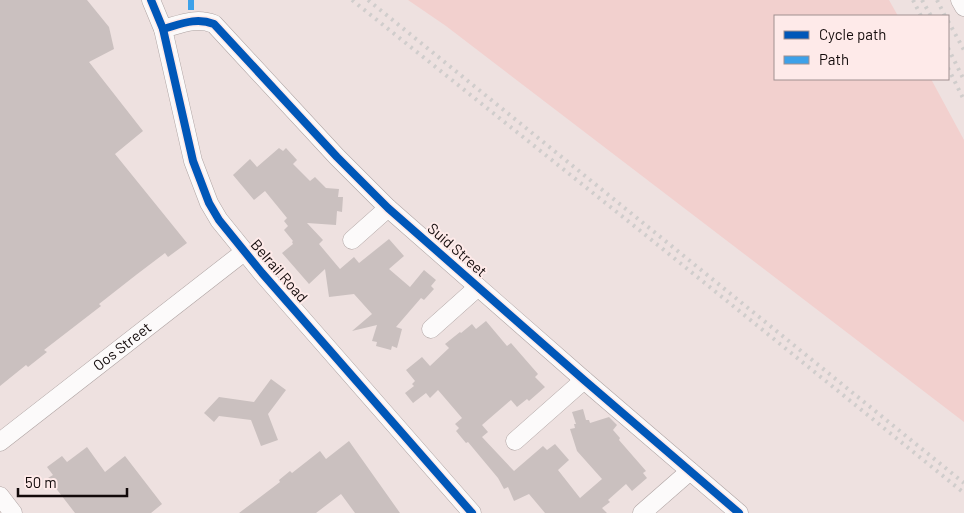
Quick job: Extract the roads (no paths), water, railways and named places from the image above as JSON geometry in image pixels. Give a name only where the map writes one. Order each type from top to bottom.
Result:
[{"type":"street","name":"Belrail Road","points":[[152,0],[163,29],[193,161],[200,183],[219,220],[244,252],[472,513]]},
{"type":"street","points":[[960,0],[964,7]]},
{"type":"street","name":"Suid Street","points":[[163,29],[192,20],[207,21],[214,24],[337,157],[388,208],[739,513]]},
{"type":"street","points":[[352,240],[388,208]]},
{"type":"street","name":"Oos Street","points":[[0,442],[244,252]]},
{"type":"street","points":[[431,329],[478,287]]},
{"type":"street","points":[[515,441],[584,380]]},
{"type":"street","points":[[642,513],[690,471]]},
{"type":"street","points":[[0,496],[13,513]]},
{"type":"railway","points":[[352,0],[964,493]]},
{"type":"railway","points":[[368,0],[964,483]]},
{"type":"railway","points":[[913,0],[920,15]]},
{"type":"railway","points":[[922,0],[930,15]]},
{"type":"railway","points":[[937,0],[944,15]]},
{"type":"railway","points":[[949,23],[964,50]]},
{"type":"railway","points":[[949,50],[964,80]]},
{"type":"railway","points":[[949,70],[964,100]]}]
